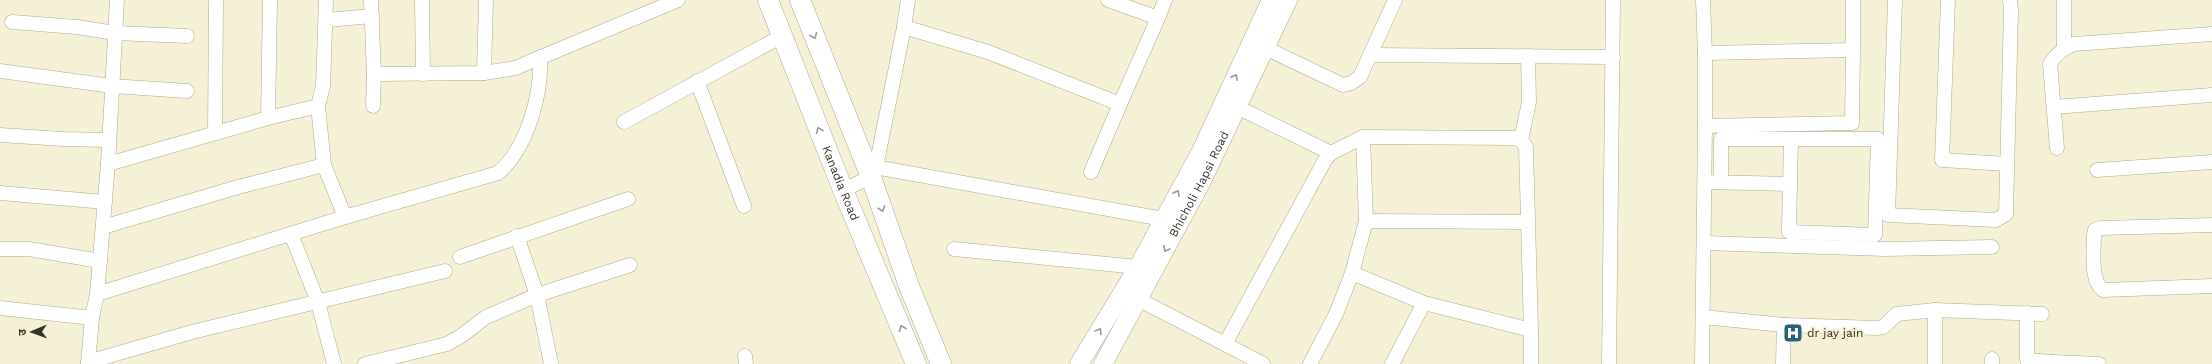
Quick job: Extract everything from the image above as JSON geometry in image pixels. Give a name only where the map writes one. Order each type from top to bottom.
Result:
[{"type":"main road","name":"Kanadia Road","points":[[768,0],[843,190],[916,364]]},
{"type":"main road","points":[[800,0],[873,172],[909,286],[941,364]]},
{"type":"street","points":[[117,0],[105,202],[97,294],[92,318],[88,363],[192,332],[445,271]]},
{"type":"street","points":[[214,133],[216,0]]},
{"type":"street","points":[[268,118],[270,0]]},
{"type":"street","points":[[326,0],[327,20],[323,86],[318,106],[324,165],[345,217]]},
{"type":"street","points":[[371,0],[374,74],[373,106]]},
{"type":"street","points":[[422,0],[423,74]]},
{"type":"street","points":[[484,73],[486,0]]},
{"type":"street","points":[[374,74],[484,73],[515,68],[678,0]]},
{"type":"street","points":[[873,172],[904,27],[908,0]]},
{"type":"street","points":[[1108,0],[1158,18]]},
{"type":"street","points":[[1091,172],[1165,0]]},
{"type":"street","points":[[1079,364],[1138,267],[1172,220],[1201,151],[1271,0]]},
{"type":"street","name":"Bhicholi Hapsi Road","points":[[1103,364],[1139,300],[1172,220],[1237,107],[1288,0]]},
{"type":"street","points":[[1265,48],[1343,84],[1351,83],[1360,77],[1395,0]]},
{"type":"street","points":[[1609,364],[1613,0]]},
{"type":"street","points":[[1702,364],[1705,244],[1705,53],[1703,0]]},
{"type":"street","points":[[1705,126],[1852,123],[1854,50],[1852,0]]},
{"type":"street","points":[[1895,0],[1888,215],[1996,220],[2001,219],[2006,214],[2010,0]]},
{"type":"street","points":[[1948,0],[1942,160],[2007,164]]},
{"type":"street","points":[[2064,0],[2064,47]]},
{"type":"street","points":[[327,20],[372,16]]},
{"type":"street","points":[[12,22],[77,27],[116,33],[187,36]]},
{"type":"street","points":[[904,27],[988,52],[1120,104]]},
{"type":"street","points":[[2057,148],[2050,64],[2054,57],[2064,47],[2074,44],[2212,34]]},
{"type":"street","points":[[624,122],[782,36]]},
{"type":"street","points":[[1705,53],[1854,50]]},
{"type":"street","points":[[1370,55],[1613,57]]},
{"type":"street","points":[[1521,140],[1529,102],[1528,56]]},
{"type":"street","points":[[97,294],[345,217],[498,173],[508,165],[536,103],[541,74],[540,57]]},
{"type":"street","points":[[0,71],[112,86],[187,91]]},
{"type":"street","points":[[697,81],[744,206]]},
{"type":"street","points":[[2054,107],[2212,94]]},
{"type":"street","points":[[108,164],[268,118],[318,106]]},
{"type":"street","points":[[1237,107],[1331,153]]},
{"type":"street","points":[[0,135],[63,140],[108,140]]},
{"type":"street","points":[[1310,364],[1336,314],[1352,273],[1366,221],[1363,137]]},
{"type":"street","points":[[1225,344],[1305,195],[1325,160],[1331,153],[1363,137],[1515,138],[1521,140],[1526,147],[1527,222],[1530,262],[1531,364]]},
{"type":"street","points":[[1721,182],[1721,139],[1791,139],[1878,139],[1875,235],[1789,232],[1791,139]]},
{"type":"street","points":[[2097,170],[2212,162]]},
{"type":"street","points":[[103,227],[238,187],[324,165]]},
{"type":"street","points":[[843,190],[873,172],[1172,220]]},
{"type":"street","points":[[1705,182],[1790,184]]},
{"type":"street","points":[[0,193],[105,202]]},
{"type":"street","points":[[460,257],[517,236],[628,199]]},
{"type":"street","points":[[1366,221],[1527,222]]},
{"type":"street","points":[[2212,225],[2101,228],[2095,230],[2094,235],[2095,277],[2098,287],[2103,290],[2212,286]]},
{"type":"street","points":[[291,234],[318,302],[334,364]]},
{"type":"street","points":[[517,236],[538,295],[549,363]]},
{"type":"street","points":[[1705,244],[1885,249],[1992,247]]},
{"type":"street","points":[[0,249],[29,249],[100,261]]},
{"type":"street","points":[[954,249],[1138,267]]},
{"type":"street","points":[[365,364],[447,344],[461,336],[486,317],[538,295],[630,265]]},
{"type":"street","points":[[1352,273],[1424,303],[1531,330]]},
{"type":"street","points":[[1123,292],[1263,364]]},
{"type":"street","points":[[1392,364],[1424,303]]},
{"type":"street","points":[[0,308],[92,318]]},
{"type":"street","points":[[1703,317],[1784,325],[1877,328],[1883,327],[1897,314],[1935,310],[2042,314]]},
{"type":"street","points":[[1935,310],[1935,364]]},
{"type":"street","points":[[2028,313],[2027,360],[2052,363],[2099,364]]},
{"type":"street","points":[[1783,364],[1784,325]]},
{"type":"place","name":"dr jay jain","points":[[1793,333]]}]
